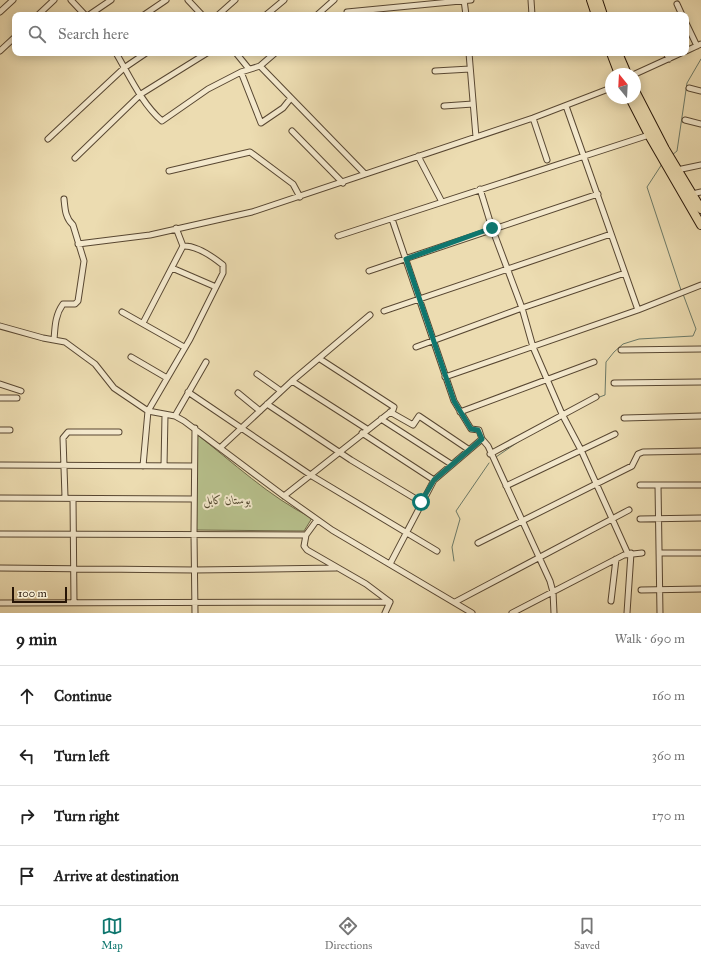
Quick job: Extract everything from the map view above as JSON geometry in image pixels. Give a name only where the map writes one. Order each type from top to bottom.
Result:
[{"type":"highway","points":[[591,0],[595,12]]},
{"type":"highway","points":[[598,0],[602,12]]},
{"type":"highway","points":[[612,56],[617,68]]},
{"type":"highway","points":[[619,56],[624,68]]},
{"type":"highway","points":[[634,104],[670,163],[701,225]]},
{"type":"highway","points":[[640,104],[650,131]]},
{"type":"highway","points":[[670,163],[678,170],[701,209]]},
{"type":"street","points":[[0,12],[13,0]]},
{"type":"street","points":[[41,12],[54,0]]},
{"type":"street","points":[[71,0],[82,12]]},
{"type":"street","points":[[93,12],[111,0]]},
{"type":"street","points":[[148,12],[166,0]]},
{"type":"street","points":[[188,0],[199,12]]},
{"type":"street","points":[[221,12],[235,0]]},
{"type":"street","points":[[270,12],[284,0]]},
{"type":"street","points":[[320,12],[334,0]]},
{"type":"street","points":[[464,0],[466,12]]},
{"type":"street","points":[[347,12],[471,0]]},
{"type":"street","points":[[530,0],[532,12]]},
{"type":"street","points":[[678,4],[681,12]]},
{"type":"street","points":[[689,28],[699,45],[689,50]]},
{"type":"street","points":[[0,50],[12,40]]},
{"type":"street","points":[[118,56],[141,94],[162,121],[208,89],[241,72],[260,66],[272,56]]},
{"type":"street","points":[[48,139],[124,68],[142,56]]},
{"type":"street","points":[[74,158],[141,94],[202,56]]},
{"type":"street","points":[[238,56],[249,69]]},
{"type":"street","points":[[469,56],[476,137]]},
{"type":"street","points":[[641,71],[675,56]]},
{"type":"street","points":[[260,66],[365,174]]},
{"type":"street","points":[[435,71],[470,68]]},
{"type":"street","points":[[241,72],[261,124],[283,108],[291,98]]},
{"type":"street","points":[[689,88],[701,91]]},
{"type":"street","points":[[78,244],[150,235],[176,228],[214,222],[300,197],[533,118],[605,90]]},
{"type":"street","points":[[444,106],[473,104]]},
{"type":"street","points":[[566,106],[585,155],[638,310]]},
{"type":"street","points":[[533,118],[547,160]]},
{"type":"street","points":[[685,120],[701,124]]},
{"type":"street","points":[[292,131],[343,183]]},
{"type":"street","points":[[338,236],[585,155],[650,131]]},
{"type":"street","points":[[169,171],[250,152],[293,184],[300,197]]},
{"type":"street","points":[[418,156],[442,202]]},
{"type":"street","points":[[678,170],[701,165]]},
{"type":"street","points":[[480,189],[492,228],[547,380],[630,553],[627,613]]},
{"type":"street","points":[[692,194],[701,192]]},
{"type":"street","points":[[369,272],[492,228],[598,194]]},
{"type":"street","points":[[54,340],[56,316],[62,304],[75,304],[78,301],[84,261],[73,225],[69,221],[65,212],[64,199]]},
{"type":"street","points":[[392,219],[454,401],[471,429],[478,430],[482,439],[488,446],[490,454],[523,523],[553,592],[554,613]]},
{"type":"street","points":[[143,322],[183,246],[176,228]]},
{"type":"street","points":[[384,311],[611,234]]},
{"type":"street","points":[[143,466],[148,411],[184,347],[223,272],[223,265],[201,252],[188,246],[183,246]]},
{"type":"street","points":[[172,268],[216,287]]},
{"type":"street","points":[[416,347],[522,308],[625,273]]},
{"type":"street","points":[[445,377],[638,310],[701,285]]},
{"type":"street","points":[[122,312],[143,322],[184,347]]},
{"type":"street","points":[[220,448],[292,381],[320,359],[370,315]]},
{"type":"street","points":[[0,326],[65,342],[95,364],[114,388],[148,411],[175,416],[194,428],[317,520],[472,613]]},
{"type":"street","points":[[621,350],[701,349]]},
{"type":"street","points":[[131,356],[167,378]]},
{"type":"street","points":[[284,496],[390,412],[394,407],[320,359]]},
{"type":"street","points":[[175,416],[206,362]]},
{"type":"street","points":[[460,412],[594,362]]},
{"type":"street","points":[[258,374],[281,391]]},
{"type":"street","points":[[292,381],[434,480]]},
{"type":"street","points":[[614,383],[701,382]]},
{"type":"street","points":[[0,384],[21,391]]},
{"type":"street","points":[[188,392],[240,429],[267,444],[310,474],[437,551]]},
{"type":"street","points":[[238,393],[260,410]]},
{"type":"street","points":[[490,454],[596,397]]},
{"type":"street","points":[[0,398],[17,398]]},
{"type":"street","points":[[267,404],[421,502]]},
{"type":"street","points":[[390,412],[413,426],[419,416],[468,449]]},
{"type":"street","points":[[164,466],[165,415]]},
{"type":"street","points":[[624,418],[701,416]]},
{"type":"street","points":[[381,419],[451,464]]},
{"type":"street","points":[[194,428],[195,613]]},
{"type":"street","points":[[0,430],[10,430]]},
{"type":"street","points":[[65,498],[63,438],[68,432],[118,432]]},
{"type":"street","points":[[506,486],[615,434]]},
{"type":"street","points":[[390,564],[407,533],[421,502],[434,480],[468,449],[482,439]]},
{"type":"street","points":[[478,543],[523,523],[632,466],[638,454],[643,452],[701,451]]},
{"type":"street","points":[[0,465],[194,466]]},
{"type":"street","points":[[640,485],[701,485]]},
{"type":"street","points":[[658,485],[660,613]]},
{"type":"street","points":[[0,498],[194,499]]},
{"type":"street","points":[[73,499],[74,603]]},
{"type":"street","points":[[455,602],[629,510]]},
{"type":"street","points":[[640,518],[701,518]]},
{"type":"street","points":[[317,520],[306,535],[304,546],[307,550],[366,584],[390,602]]},
{"type":"street","points":[[0,534],[73,533],[306,535]]},
{"type":"street","points":[[512,613],[616,559],[630,553],[642,553]]},
{"type":"street","points":[[659,553],[701,553]]},
{"type":"street","points":[[611,601],[616,559]]},
{"type":"street","points":[[0,568],[194,570],[336,568]]},
{"type":"street","points":[[641,590],[701,589]]},
{"type":"street","points":[[0,603],[390,602]]},
{"type":"street","points":[[384,613],[390,602]]},
{"type":"green space","name":"بوستان کابل","points":[[195,433],[266,490],[296,510],[312,518],[304,531],[195,530]]},
{"type":"waterway","points":[[672,155],[677,151],[687,83],[701,59]]},
{"type":"waterway","points":[[662,164],[647,187],[681,290]]},
{"type":"waterway","points":[[597,398],[605,395],[606,362],[623,344],[639,339],[693,336],[696,329],[683,294]]},
{"type":"waterway","points":[[536,432],[558,421]]},
{"type":"waterway","points":[[496,457],[521,440]]},
{"type":"waterway","points":[[454,561],[452,547],[460,519],[456,511],[489,463]]},
{"type":"route","points":[[421,502],[434,480],[468,449],[482,439],[478,430],[471,429],[454,401],[406,259],[492,228]]}]
